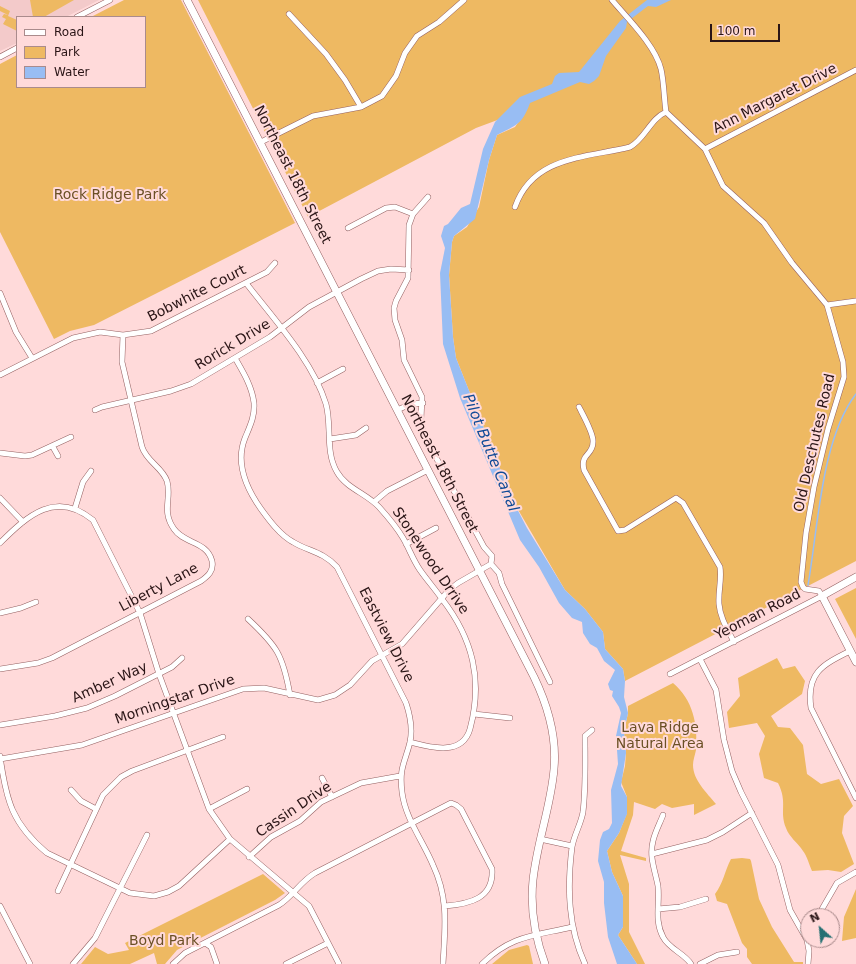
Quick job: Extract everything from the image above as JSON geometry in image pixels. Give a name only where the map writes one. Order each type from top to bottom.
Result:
[{"type":"main road","name":"Northeast 18th Street","points":[[187,0],[540,691],[550,720],[553,740],[554,768],[540,839],[532,894],[536,935],[545,964]]},
{"type":"main road","name":"Yeoman Road","points":[[822,596],[856,577]]},
{"type":"main road","points":[[822,596],[856,662]]},
{"type":"street","points":[[79,16],[110,0]]},
{"type":"street","points":[[260,142],[312,116],[361,107],[382,96],[396,76],[405,53],[417,36],[439,22],[464,0]]},
{"type":"street","points":[[515,207],[519,196],[527,183],[538,172],[570,160],[630,147],[638,142],[656,118],[666,112],[662,76],[658,62],[631,23],[612,0]]},
{"type":"street","points":[[289,14],[326,54],[361,107]]},
{"type":"street","points":[[0,57],[16,49]]},
{"type":"street","name":"Ann Margaret Drive","points":[[705,149],[856,70]]},
{"type":"street","name":"Old Deschutes Road","points":[[666,112],[705,149],[723,186],[764,223],[792,263],[828,305],[843,362],[844,377],[818,468],[806,533],[801,582],[805,589],[817,590],[822,596]]},
{"type":"street","points":[[428,197],[413,214],[409,225],[409,270],[405,285],[396,301],[394,314],[402,340],[404,360],[421,392],[423,403],[421,419],[424,434],[484,547],[492,556],[492,564],[499,573],[502,584],[550,682]]},
{"type":"street","points":[[348,228],[386,208],[395,207],[413,214]]},
{"type":"street","name":"Bobwhite Court","points":[[0,375],[73,338],[86,334],[110,333],[124,335],[151,331],[267,272],[276,263]]},
{"type":"street","name":"Rorick Drive","points":[[94,410],[132,399],[183,388],[282,329],[309,307],[337,292],[378,271],[391,268],[409,270]]},
{"type":"street","name":"Stonewood Drrive","points":[[246,283],[282,329],[304,360],[317,383],[326,404],[331,456],[338,473],[344,481],[374,502],[395,524],[419,569],[443,599],[464,635],[474,662],[476,688],[474,714],[469,733],[462,741],[454,746],[443,749],[410,742]]},
{"type":"street","points":[[0,293],[2,304],[16,332],[32,358]]},
{"type":"street","points":[[828,305],[856,301]]},
{"type":"street","name":"Liberty Lane","points":[[0,669],[52,658],[201,581],[212,570],[212,563],[207,551],[194,542],[179,535],[169,521],[166,506],[168,490],[167,482],[161,471],[145,455],[122,362],[124,335]]},
{"type":"street","name":"Eastview Drive","points":[[235,358],[248,382],[254,403],[254,415],[245,439],[241,462],[242,471],[254,497],[264,513],[281,533],[292,542],[322,554],[337,567],[406,702],[410,715],[410,742],[402,764],[400,776],[404,805],[438,877],[445,906],[443,964]]},
{"type":"street","points":[[317,383],[343,369]]},
{"type":"street","points":[[397,410],[411,404],[423,403]]},
{"type":"street","points":[[579,407],[594,442],[592,450],[583,458],[582,462],[584,470],[618,531],[626,530],[676,498],[683,503],[720,567],[720,614],[734,642]]},
{"type":"street","points":[[330,438],[356,436],[366,428]]},
{"type":"street","points":[[0,453],[25,456],[53,447],[71,437]]},
{"type":"street","points":[[53,447],[58,456]]},
{"type":"street","points":[[374,502],[387,491],[428,470]]},
{"type":"street","points":[[75,508],[83,482],[91,471]]},
{"type":"street","points":[[0,498],[23,522]]},
{"type":"street","points":[[0,543],[23,522],[47,507],[67,506],[75,508],[93,520],[99,528],[140,613],[159,674],[209,809],[230,839],[309,906],[340,964]]},
{"type":"street","points":[[406,544],[436,528]]},
{"type":"street","name":"Morningstar Drive","points":[[0,759],[82,745],[243,689],[264,688],[318,700],[335,695],[350,685],[364,668],[402,644],[458,583],[492,564]]},
{"type":"street","name":"Yeoman Road","points":[[670,674],[822,596]]},
{"type":"street","points":[[0,613],[21,608],[36,602]]},
{"type":"street","points":[[248,619],[271,641],[277,650],[283,663],[290,695]]},
{"type":"street","points":[[850,651],[828,662],[816,673],[810,685],[809,696],[811,708],[856,798]]},
{"type":"street","name":"Amber Way","points":[[0,725],[55,716],[87,708],[172,668],[182,658]]},
{"type":"street","points":[[700,659],[716,690],[724,740],[732,772],[774,854],[790,910],[800,927]]},
{"type":"street","points":[[474,714],[510,718]]},
{"type":"street","points":[[585,964],[572,927],[569,894],[572,846],[582,815],[586,787],[585,736],[592,730]]},
{"type":"street","points":[[58,891],[69,864],[103,795],[121,777],[144,765],[223,737]]},
{"type":"street","points":[[0,756],[7,800],[16,820],[36,844],[47,853],[69,864],[120,888],[141,896],[154,896],[168,892],[179,886],[230,839]]},
{"type":"street","name":"Cassin Drive","points":[[249,856],[271,837],[300,821],[320,802],[361,783],[400,776]]},
{"type":"street","points":[[322,778],[332,796]]},
{"type":"street","points":[[209,809],[247,789]]},
{"type":"street","points":[[71,790],[81,801],[96,809]]},
{"type":"street","points":[[173,964],[182,955],[279,905],[314,872],[444,806],[451,804],[456,805],[461,809],[492,870],[492,882],[485,893],[470,902],[445,906]]},
{"type":"street","points":[[652,854],[707,840],[723,832],[752,813]]},
{"type":"street","points":[[663,815],[653,841],[652,854],[652,866],[658,887],[658,926],[663,938],[692,964]]},
{"type":"street","points":[[73,964],[95,938],[147,835]]},
{"type":"street","points":[[540,839],[572,846]]},
{"type":"street","points":[[823,908],[837,883],[856,872]]},
{"type":"street","points":[[658,909],[680,907],[706,899]]},
{"type":"street","points":[[0,906],[30,964]]},
{"type":"street","points":[[482,964],[504,945],[536,935],[572,927]]},
{"type":"street","points":[[205,943],[211,947],[218,964]]},
{"type":"street","points":[[286,964],[328,943]]},
{"type":"street","points":[[808,948],[808,964]]},
{"type":"street","points":[[700,964],[718,956],[737,952]]},
{"type":"shaded area","points":[[0,0],[99,0],[68,16],[16,16],[16,43],[0,51]]},
{"type":"green space","points":[[30,0],[74,0],[46,16],[33,16]]},
{"type":"green space","name":"Rock Ridge Park","points":[[124,0],[181,0],[295,223],[94,325],[70,331],[54,339],[0,232],[0,64],[16,56],[16,88],[146,88],[146,16],[93,16]]},
{"type":"green space","points":[[198,0],[856,0],[856,561],[625,681],[623,669],[605,649],[603,632],[585,609],[565,590],[513,501],[456,358],[453,337],[449,275],[452,242],[454,236],[467,227],[479,207],[489,160],[497,135],[515,127],[527,109],[476,128],[308,217]]},
{"type":"green space","points":[[0,6],[10,11],[8,16],[16,20],[16,30],[3,24],[6,19],[2,17],[4,14],[8,15],[0,11]]},
{"type":"green space","points":[[856,588],[856,639],[835,599]]},
{"type":"green space","name":"Lava Ridge Natural Area","points":[[777,658],[783,669],[795,666],[805,681],[802,694],[771,716],[778,727],[790,728],[803,745],[807,774],[821,784],[839,779],[853,806],[844,816],[842,833],[854,864],[841,872],[828,870],[812,871],[801,848],[787,831],[783,817],[781,790],[778,783],[764,778],[759,754],[765,736],[757,723],[729,728],[727,712],[740,696],[738,678]]},
{"type":"green space","name":"Lava Ridge Natural Area","points":[[673,683],[685,697],[693,713],[696,731],[696,750],[693,765],[695,776],[716,804],[694,815],[694,804],[672,808],[662,804],[655,809],[634,802],[633,815],[621,851],[646,858],[646,861],[620,855],[629,884],[629,932],[645,964],[637,964],[618,935],[623,927],[623,896],[612,872],[607,851],[619,833],[627,813],[627,797],[621,782],[625,766],[626,753],[624,732],[628,706]]},
{"type":"green space","points":[[731,859],[750,859],[751,861],[759,899],[772,927],[794,962],[803,962],[803,964],[752,964],[747,957],[747,949],[742,943],[727,904],[717,901],[715,894],[720,886]]},
{"type":"green space","name":"Boyd Park","points":[[263,874],[285,893],[275,900],[177,950],[165,964],[157,964],[154,953],[130,964],[81,964],[95,947],[108,954],[129,950],[125,943]]},
{"type":"green space","points":[[856,889],[856,938],[842,941],[844,917]]},
{"type":"green space","points":[[527,945],[529,946],[533,964],[492,964],[509,950]]},
{"type":"water","name":"Pilot Butte Canal","points":[[647,0],[671,0],[656,7],[648,6],[627,22],[626,28],[606,56],[599,76],[594,81],[589,84],[580,82],[530,103],[524,116],[518,124],[497,135],[489,160],[475,219],[454,236],[452,242],[449,275],[453,337],[456,358],[513,501],[527,528],[565,590],[585,609],[603,632],[605,649],[623,669],[625,681],[624,697],[628,713],[624,732],[626,753],[621,786],[627,797],[627,814],[619,833],[607,851],[612,872],[623,896],[623,927],[618,935],[637,964],[617,964],[608,937],[604,903],[604,882],[598,861],[600,840],[603,832],[609,829],[612,823],[611,790],[618,764],[616,736],[621,713],[612,696],[613,691],[610,690],[608,684],[615,670],[604,661],[597,648],[590,644],[583,633],[582,622],[572,618],[559,603],[539,567],[520,540],[460,398],[443,344],[440,273],[445,248],[441,236],[444,226],[448,224],[461,208],[470,204],[483,149],[495,122],[520,97],[552,84],[555,76],[559,73],[579,72],[620,21]]},
{"type":"waterway","points":[[808,585],[818,512],[828,459],[835,435],[844,413],[856,394]]}]
